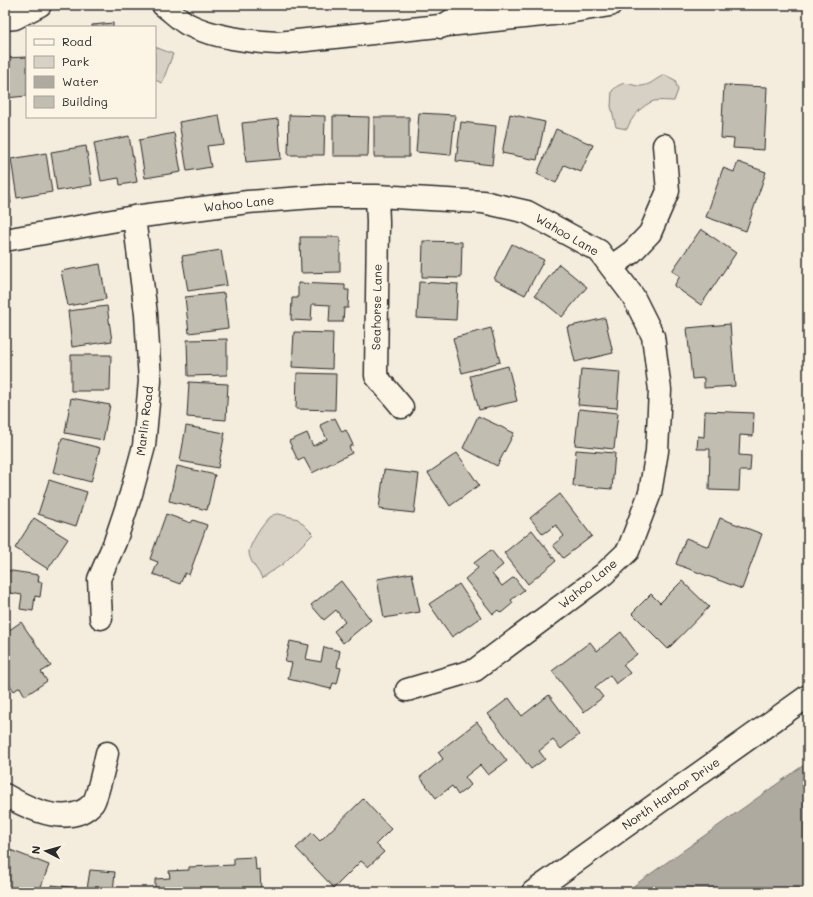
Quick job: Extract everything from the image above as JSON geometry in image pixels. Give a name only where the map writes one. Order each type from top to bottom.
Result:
[{"type":"street","points":[[5,19],[15,18],[40,5]]},
{"type":"street","points":[[163,5],[188,24],[220,35],[250,42],[278,43],[441,27],[561,9],[610,5]]},
{"type":"street","points":[[441,27],[476,5]]},
{"type":"street","points":[[611,267],[632,252],[650,233],[668,191],[664,145]]},
{"type":"street","name":"Wahoo Lane","points":[[5,240],[134,217],[248,202],[327,196],[377,196],[483,202],[527,212],[599,251],[633,296],[653,336],[660,390],[657,451],[650,493],[628,551],[604,574],[475,670],[407,690]]},
{"type":"street","name":"Seahorse Lane","points":[[377,196],[376,376],[402,407]]},
{"type":"street","name":"Marlin Road","points":[[100,618],[99,579],[115,542],[131,494],[144,446],[150,381],[146,314],[134,217]]},
{"type":"street","name":"North Harbor Drive","points":[[533,892],[808,696]]},
{"type":"street","points":[[5,795],[47,814],[75,815],[94,802],[107,753]]},
{"type":"green space","points":[[156,47],[173,54],[162,83],[156,80]]},
{"type":"green space","points":[[665,75],[675,80],[678,90],[674,101],[654,101],[638,112],[627,129],[616,127],[611,106],[612,91],[617,86],[626,83],[637,86],[646,85]]},
{"type":"green space","points":[[275,514],[298,519],[313,534],[283,564],[262,578],[250,559],[249,552],[262,526],[270,517]]},
{"type":"water","points":[[808,762],[808,892],[625,892]]},
{"type":"building","points":[[113,23],[113,26],[92,25]]},
{"type":"building","points":[[26,57],[26,96],[5,98],[5,58]]},
{"type":"building","points":[[724,85],[767,87],[764,150],[733,148],[734,139],[721,138]]},
{"type":"building","points":[[419,113],[455,115],[451,155],[416,152]]},
{"type":"building","points":[[510,114],[545,122],[537,160],[502,153]]},
{"type":"building","points":[[219,115],[224,144],[207,146],[211,167],[187,171],[179,122]]},
{"type":"building","points":[[289,115],[325,116],[324,155],[288,155]]},
{"type":"building","points":[[333,116],[369,117],[368,156],[333,156]]},
{"type":"building","points":[[374,117],[409,117],[409,157],[374,157]]},
{"type":"building","points":[[278,119],[281,159],[246,162],[242,123]]},
{"type":"building","points":[[461,122],[496,126],[492,165],[456,161]]},
{"type":"building","points":[[556,129],[593,145],[581,172],[564,165],[556,183],[537,174]]},
{"type":"building","points":[[174,133],[181,172],[145,178],[139,140]]},
{"type":"building","points":[[129,136],[137,182],[120,185],[119,178],[101,181],[94,143]]},
{"type":"building","points":[[86,146],[92,185],[57,191],[51,152]]},
{"type":"building","points":[[46,153],[52,192],[17,198],[11,159]]},
{"type":"building","points":[[738,162],[766,172],[746,231],[706,217],[723,168],[734,172]]},
{"type":"building","points":[[5,166],[11,203],[5,204]]},
{"type":"building","points":[[701,229],[736,253],[701,305],[674,286],[680,276],[672,271]]},
{"type":"building","points":[[300,237],[340,237],[340,272],[301,273]]},
{"type":"building","points":[[423,241],[462,242],[461,278],[422,277]]},
{"type":"building","points":[[512,244],[544,260],[525,295],[494,279]]},
{"type":"building","points":[[221,250],[227,285],[188,291],[182,256]]},
{"type":"building","points":[[100,264],[106,299],[68,306],[61,271]]},
{"type":"building","points":[[559,264],[587,287],[562,317],[535,295]]},
{"type":"building","points":[[419,282],[458,284],[456,320],[417,318]]},
{"type":"building","points":[[298,283],[345,285],[345,290],[349,290],[348,308],[344,308],[343,322],[329,322],[330,305],[312,304],[311,321],[291,320],[292,298],[298,298]]},
{"type":"building","points":[[224,293],[228,328],[189,333],[185,297]]},
{"type":"building","points":[[107,306],[112,341],[72,347],[68,311]]},
{"type":"building","points":[[605,318],[613,353],[575,362],[567,327]]},
{"type":"building","points":[[730,324],[735,386],[704,388],[704,378],[692,379],[687,328]]},
{"type":"building","points":[[491,328],[500,362],[462,373],[453,338]]},
{"type":"building","points":[[294,332],[333,333],[332,369],[292,367]]},
{"type":"building","points":[[227,339],[227,375],[188,376],[187,340]]},
{"type":"building","points":[[71,355],[111,355],[110,391],[71,391]]},
{"type":"building","points":[[508,366],[517,401],[479,410],[470,376]]},
{"type":"building","points":[[581,369],[620,372],[617,408],[578,405]]},
{"type":"building","points":[[297,373],[336,374],[335,410],[296,409]]},
{"type":"building","points":[[189,382],[228,384],[226,420],[187,417]]},
{"type":"building","points":[[71,398],[110,405],[103,440],[65,433]]},
{"type":"building","points":[[579,409],[618,413],[614,449],[575,445]]},
{"type":"building","points":[[705,411],[754,413],[753,436],[740,435],[739,455],[751,456],[750,471],[740,471],[739,491],[709,490],[710,449],[697,449],[698,436],[704,437]]},
{"type":"building","points":[[478,416],[514,433],[497,466],[463,448]]},
{"type":"building","points":[[335,418],[342,432],[346,430],[353,445],[349,447],[352,453],[312,473],[304,458],[298,461],[289,441],[307,433],[313,446],[327,439],[320,425]]},
{"type":"building","points":[[186,426],[225,433],[218,468],[180,461]]},
{"type":"building","points":[[62,438],[100,448],[91,482],[53,472]]},
{"type":"building","points":[[576,450],[615,453],[612,489],[573,486]]},
{"type":"building","points":[[457,453],[479,485],[450,506],[428,473]]},
{"type":"building","points":[[177,466],[215,475],[207,510],[169,501]]},
{"type":"building","points":[[384,470],[419,474],[414,513],[379,509]]},
{"type":"building","points":[[49,480],[87,492],[76,526],[38,514]]},
{"type":"building","points":[[560,494],[592,536],[563,558],[553,545],[564,536],[556,525],[543,534],[530,518]]},
{"type":"building","points":[[166,514],[191,523],[193,520],[207,525],[189,575],[185,573],[180,584],[153,574],[158,562],[150,559]]},
{"type":"building","points":[[34,518],[68,539],[48,569],[15,548]]},
{"type":"building","points":[[720,518],[762,534],[742,589],[676,564],[686,538],[709,547]]},
{"type":"building","points":[[532,530],[556,561],[528,584],[504,553]]},
{"type":"building","points":[[491,550],[503,565],[492,574],[502,586],[514,577],[524,590],[511,600],[513,603],[501,613],[498,610],[493,614],[465,579],[478,568],[474,563]]},
{"type":"building","points":[[5,570],[39,575],[38,582],[42,582],[40,597],[35,596],[33,611],[20,609],[22,595],[5,592]]},
{"type":"building","points":[[412,573],[420,612],[384,618],[377,579]]},
{"type":"building","points":[[341,581],[371,620],[343,643],[334,631],[345,622],[336,610],[324,620],[311,605]]},
{"type":"building","points":[[682,581],[709,607],[668,649],[632,613],[651,594],[660,603]]},
{"type":"building","points":[[459,584],[481,617],[452,637],[429,604]]},
{"type":"building","points":[[21,622],[51,666],[41,672],[47,681],[25,696],[20,687],[14,691],[5,678],[5,633]]},
{"type":"building","points":[[621,632],[637,654],[623,665],[630,673],[616,684],[610,675],[595,687],[603,697],[584,712],[552,671],[590,642],[597,651]]},
{"type":"building","points":[[290,641],[309,645],[306,659],[321,662],[324,647],[340,651],[337,667],[341,668],[337,684],[333,683],[331,689],[288,679],[292,663],[285,662]]},
{"type":"building","points":[[549,695],[579,735],[561,749],[553,740],[539,751],[545,759],[531,769],[488,714],[509,698],[522,716]]},
{"type":"building","points":[[477,722],[507,761],[488,775],[480,765],[465,777],[471,785],[458,795],[452,786],[436,798],[420,777],[443,759],[438,752]]},
{"type":"building","points":[[363,799],[391,829],[376,844],[384,852],[368,867],[361,861],[334,888],[296,848],[312,833],[320,841]]},
{"type":"building","points":[[5,848],[49,865],[39,892],[5,892]]},
{"type":"building","points":[[255,857],[256,870],[260,869],[261,892],[155,892],[155,879],[170,878],[169,871],[189,870],[189,867],[234,865],[234,858]]},
{"type":"building","points":[[90,870],[115,872],[113,892],[52,892],[52,885],[87,889]]}]
